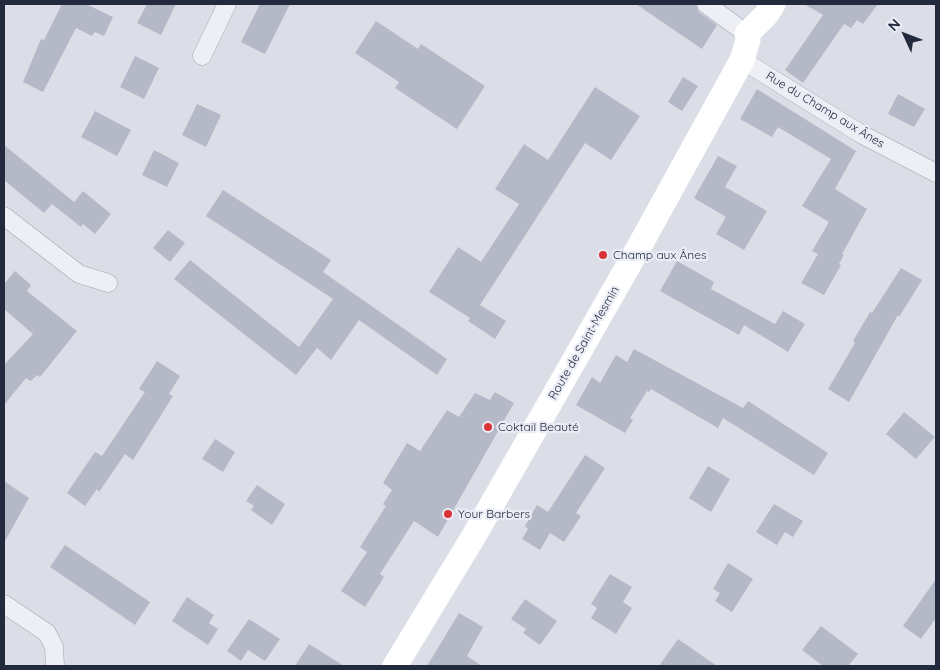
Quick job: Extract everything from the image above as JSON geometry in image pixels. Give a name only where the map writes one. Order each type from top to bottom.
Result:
[{"type":"main road","points":[[747,34],[766,15],[773,4]]},
{"type":"main road","name":"Route de Saint-Mesmin","points":[[395,666],[476,534],[742,60],[748,40],[747,34]]},
{"type":"street","points":[[202,56],[227,4]]},
{"type":"street","points":[[706,4],[747,34]]},
{"type":"street","name":"Rue du Champ aux Ânes","points":[[742,60],[861,134],[936,173]]},
{"type":"street","points":[[4,216],[80,274],[108,283]]},
{"type":"street","points":[[4,604],[47,634],[54,647],[55,666]]},
{"type":"building","points":[[62,4],[86,4],[113,17],[104,36],[95,32],[92,36],[76,28],[43,92],[23,82],[41,39],[44,40]]},
{"type":"building","points":[[147,4],[176,4],[161,35],[137,23]]},
{"type":"building","points":[[260,4],[290,4],[265,54],[241,42]]},
{"type":"building","points":[[636,4],[696,4],[699,12],[717,25],[702,49]]},
{"type":"building","points":[[804,4],[878,4],[863,24],[857,20],[851,28],[844,24],[803,83],[785,70],[823,15]]},
{"type":"building","points":[[376,21],[418,49],[421,44],[485,86],[457,129],[395,88],[399,82],[355,53]]},
{"type":"building","points":[[135,56],[159,68],[144,99],[120,87]]},
{"type":"building","points":[[683,77],[698,86],[682,111],[668,102]]},
{"type":"building","points":[[595,87],[640,116],[611,160],[585,143],[480,305],[506,321],[495,339],[468,321],[470,318],[429,292],[458,247],[481,262],[519,204],[495,189],[524,144],[548,160]]},
{"type":"building","points":[[757,89],[856,151],[835,189],[867,209],[842,254],[844,255],[839,264],[841,265],[824,295],[801,283],[818,254],[812,251],[829,222],[802,206],[831,159],[778,127],[772,137],[740,119]]},
{"type":"building","points":[[898,94],[925,109],[914,127],[888,114]]},
{"type":"building","points":[[197,104],[221,115],[206,147],[182,135]]},
{"type":"building","points":[[95,111],[131,130],[117,156],[81,137]]},
{"type":"building","points":[[4,145],[74,202],[83,191],[111,214],[95,234],[83,224],[81,227],[52,204],[44,213],[4,180]]},
{"type":"building","points":[[154,150],[179,163],[167,187],[142,175]]},
{"type":"building","points":[[718,156],[737,166],[725,187],[767,211],[744,250],[716,234],[726,217],[694,198]]},
{"type":"building","points":[[223,190],[331,260],[323,272],[447,359],[437,375],[359,320],[331,360],[317,348],[296,375],[174,279],[190,260],[299,347],[333,299],[206,216]]},
{"type":"building","points":[[168,230],[185,243],[170,262],[153,248]]},
{"type":"building","points":[[677,261],[714,282],[711,289],[775,324],[783,311],[805,324],[788,352],[744,325],[739,335],[660,291]]},
{"type":"building","points":[[901,268],[922,280],[899,317],[898,315],[849,402],[828,389],[855,343],[853,341],[870,312],[872,313]]},
{"type":"building","points":[[15,271],[31,285],[27,291],[77,331],[40,377],[37,375],[31,381],[26,378],[4,405],[4,365],[33,334],[4,309],[4,284]]},
{"type":"building","points":[[634,349],[743,408],[748,401],[828,453],[814,475],[723,418],[718,428],[651,389],[649,392],[647,391],[630,418],[633,420],[625,433],[576,405],[592,377],[600,383],[616,355],[627,362]]},
{"type":"building","points":[[157,361],[180,376],[169,394],[173,396],[133,460],[125,454],[99,492],[97,489],[85,506],[67,493],[95,452],[102,456],[145,392],[139,389]]},
{"type":"building","points":[[495,392],[514,403],[438,537],[414,521],[380,574],[384,577],[365,607],[341,591],[367,552],[360,547],[386,506],[383,504],[392,490],[383,483],[407,443],[420,451],[447,410],[459,417],[475,393],[490,400]]},
{"type":"building","points":[[904,412],[935,437],[916,459],[886,434]]},
{"type":"building","points":[[215,439],[235,452],[223,472],[202,459]]},
{"type":"building","points":[[585,455],[605,468],[576,513],[581,516],[564,542],[550,533],[540,550],[522,539],[528,529],[525,526],[537,505],[548,512]]},
{"type":"building","points":[[708,466],[730,479],[711,512],[689,498]]},
{"type":"building","points":[[4,481],[29,498],[4,543]]},
{"type":"building","points":[[257,485],[285,504],[272,525],[251,510],[254,506],[246,501]]},
{"type":"building","points":[[774,504],[803,521],[793,537],[785,532],[777,545],[756,532]]},
{"type":"building","points":[[65,545],[150,602],[135,625],[50,567]]},
{"type":"building","points":[[728,563],[753,579],[732,612],[715,601],[720,593],[713,589]]},
{"type":"building","points":[[610,574],[632,587],[623,602],[632,608],[616,634],[591,618],[597,608],[591,604]]},
{"type":"building","points":[[936,579],[936,618],[921,639],[903,626]]},
{"type":"building","points":[[187,597],[214,615],[209,623],[218,629],[208,645],[172,621]]},
{"type":"building","points":[[525,599],[557,621],[540,645],[523,633],[526,629],[511,619]]},
{"type":"building","points":[[459,613],[483,627],[467,656],[482,666],[427,666]]},
{"type":"building","points":[[249,619],[280,639],[265,661],[248,650],[241,661],[227,651]]},
{"type":"building","points":[[821,626],[858,654],[848,666],[823,666],[802,650]]},
{"type":"building","points":[[678,639],[717,666],[659,666]]},
{"type":"building","points":[[309,644],[344,666],[295,666]]},
{"type":"place","name":"Champ aux Ânes","points":[[603,255]]},
{"type":"place","name":"Coktail Beauté","points":[[488,427]]},
{"type":"place","name":"Your Barbers","points":[[448,514]]}]
